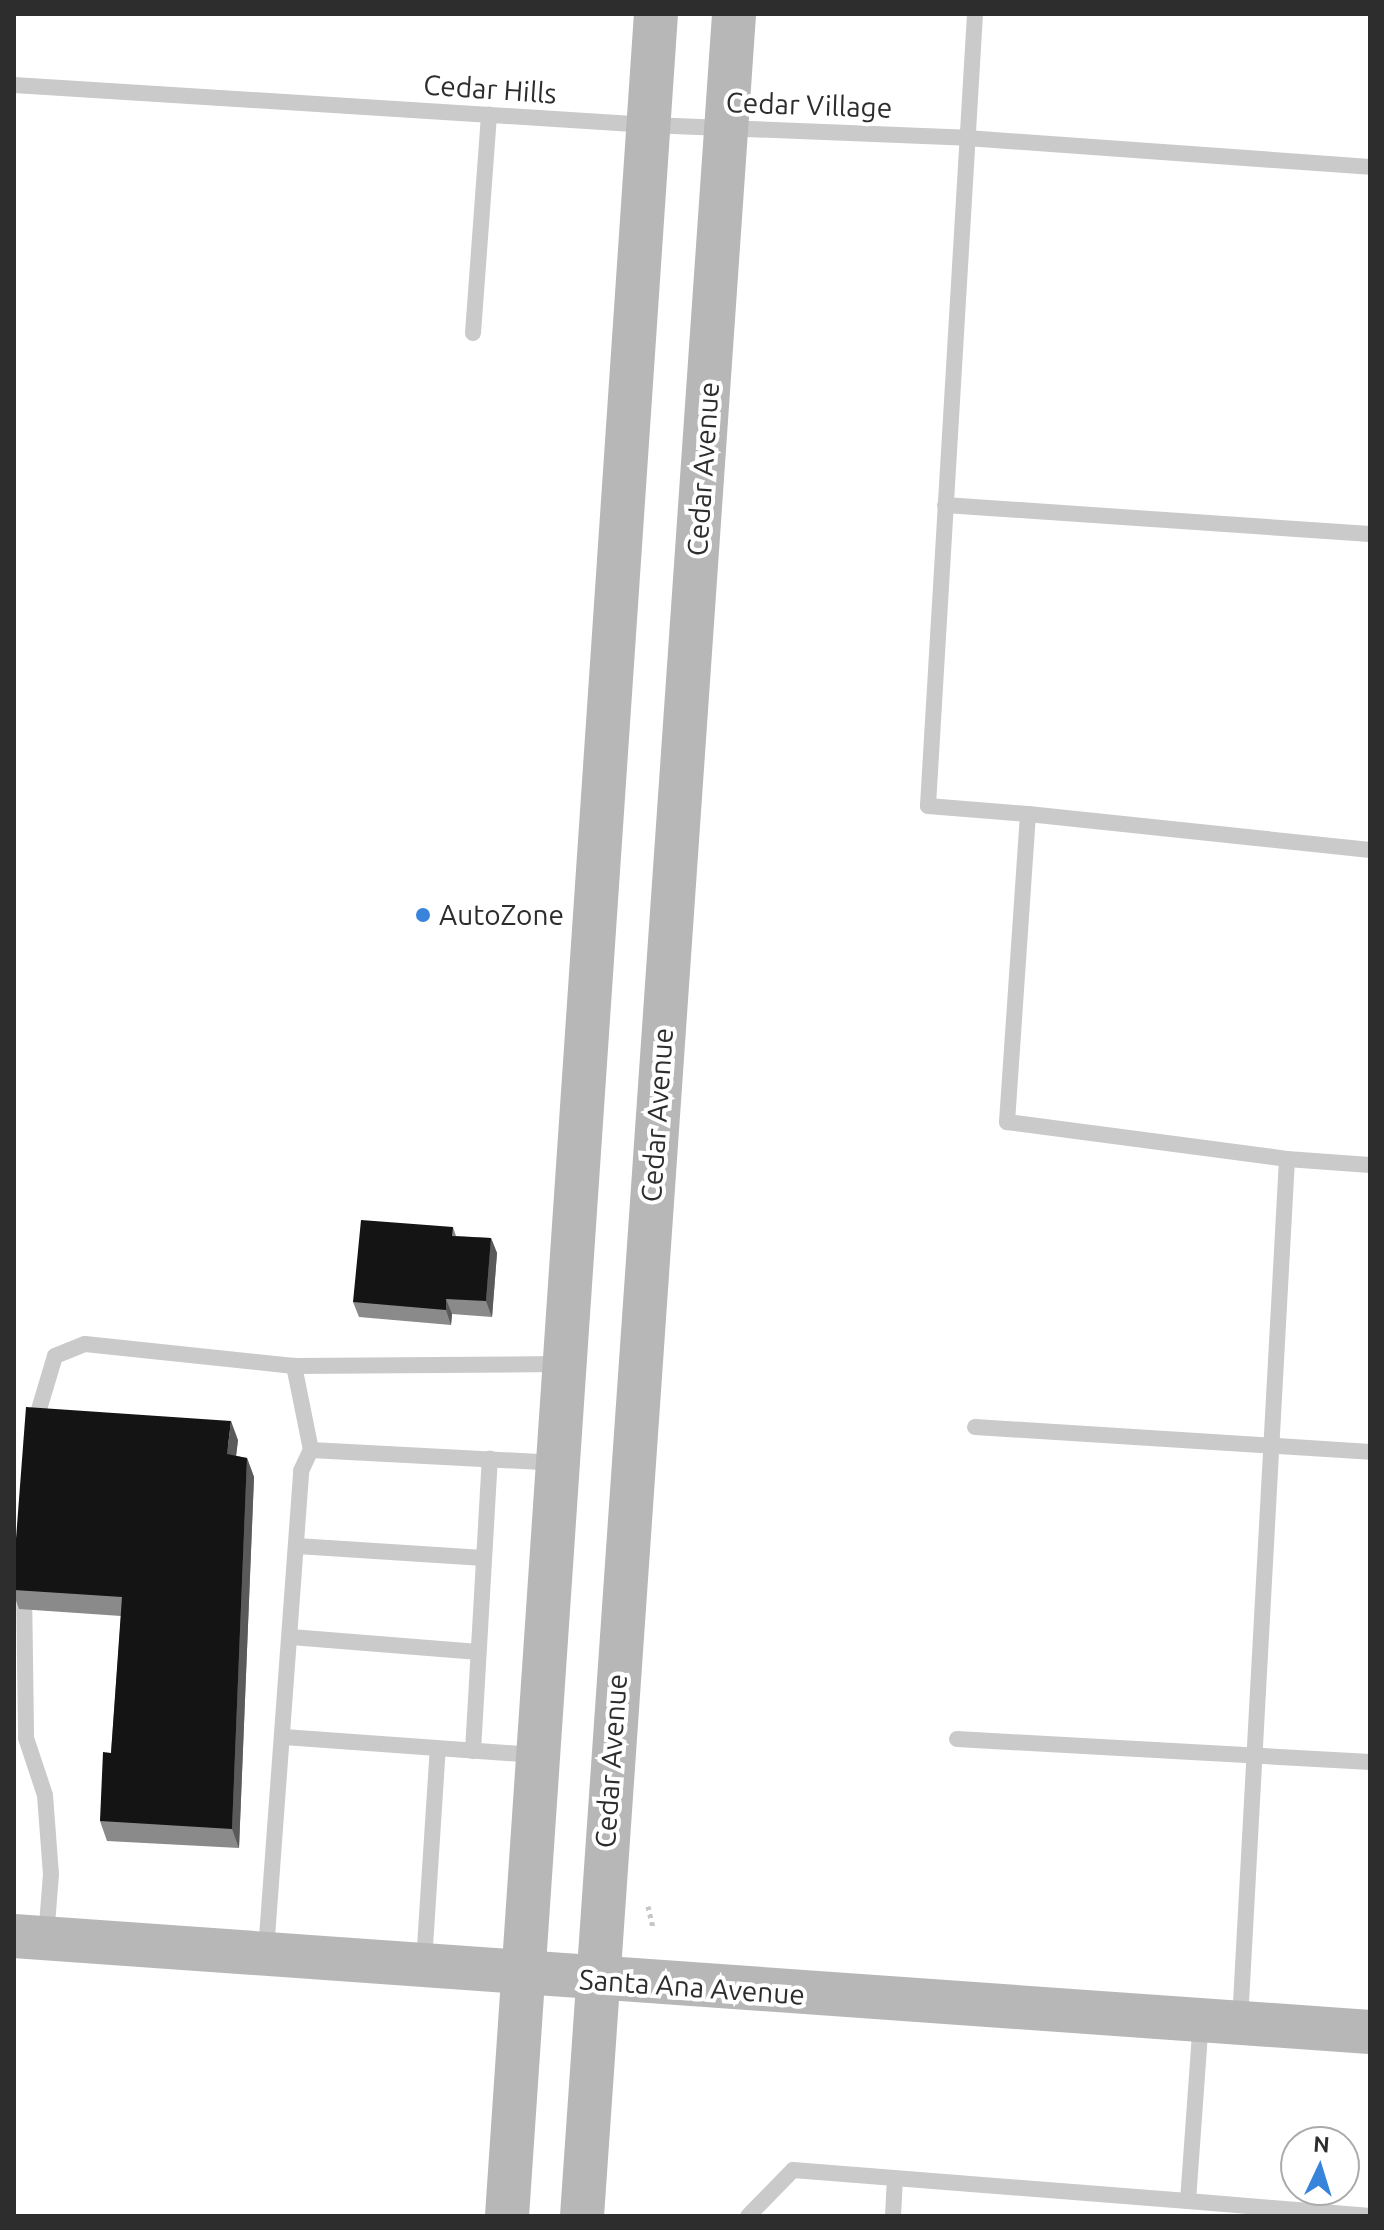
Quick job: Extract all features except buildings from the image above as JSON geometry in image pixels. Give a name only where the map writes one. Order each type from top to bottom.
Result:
[{"type":"main road","points":[[507,2216],[656,14]]},
{"type":"main road","name":"Cedar Avenue","points":[[582,2216],[734,14]]},
{"type":"main road","name":"Santa Ana Avenue","points":[[30,1937],[598,1981],[1370,2032]]},
{"type":"lane","points":[[975,14],[928,806],[1370,850]]},
{"type":"lane","name":"Cedar Hills","points":[[14,85],[649,125]]},
{"type":"lane","points":[[473,333],[489,115]]},
{"type":"lane","name":"Cedar Village","points":[[649,125],[967,138],[1370,167]]},
{"type":"lane","points":[[945,505],[1370,534]]},
{"type":"lane","points":[[1028,814],[1007,1122],[1287,1159],[1370,1165]]},
{"type":"lane","points":[[1188,2201],[1220,2022],[1255,1756],[1287,1159]]},
{"type":"lane","points":[[30,1440],[55,1356],[85,1344],[294,1366],[565,1364]]},
{"type":"lane","points":[[266,1953],[301,1471],[311,1450],[294,1366]]},
{"type":"lane","points":[[975,1427],[1370,1452]]},
{"type":"lane","points":[[311,1450],[558,1463]]},
{"type":"lane","points":[[473,1751],[490,1458]]},
{"type":"lane","points":[[297,1546],[484,1558]]},
{"type":"lane","points":[[24,1574],[26,1738],[45,1795],[51,1874],[30,1937]]},
{"type":"lane","points":[[291,1637],[478,1652]]},
{"type":"lane","points":[[284,1737],[538,1755]]},
{"type":"lane","points":[[957,1739],[1370,1762]]},
{"type":"lane","points":[[423,1968],[438,1748]]},
{"type":"lane","points":[[748,2216],[793,2170],[1188,2201],[1252,2211],[1370,2216]]},
{"type":"lane","points":[[893,2216],[895,2178]]},
{"type":"place","name":"AutoZone","points":[[423,915]]}]
